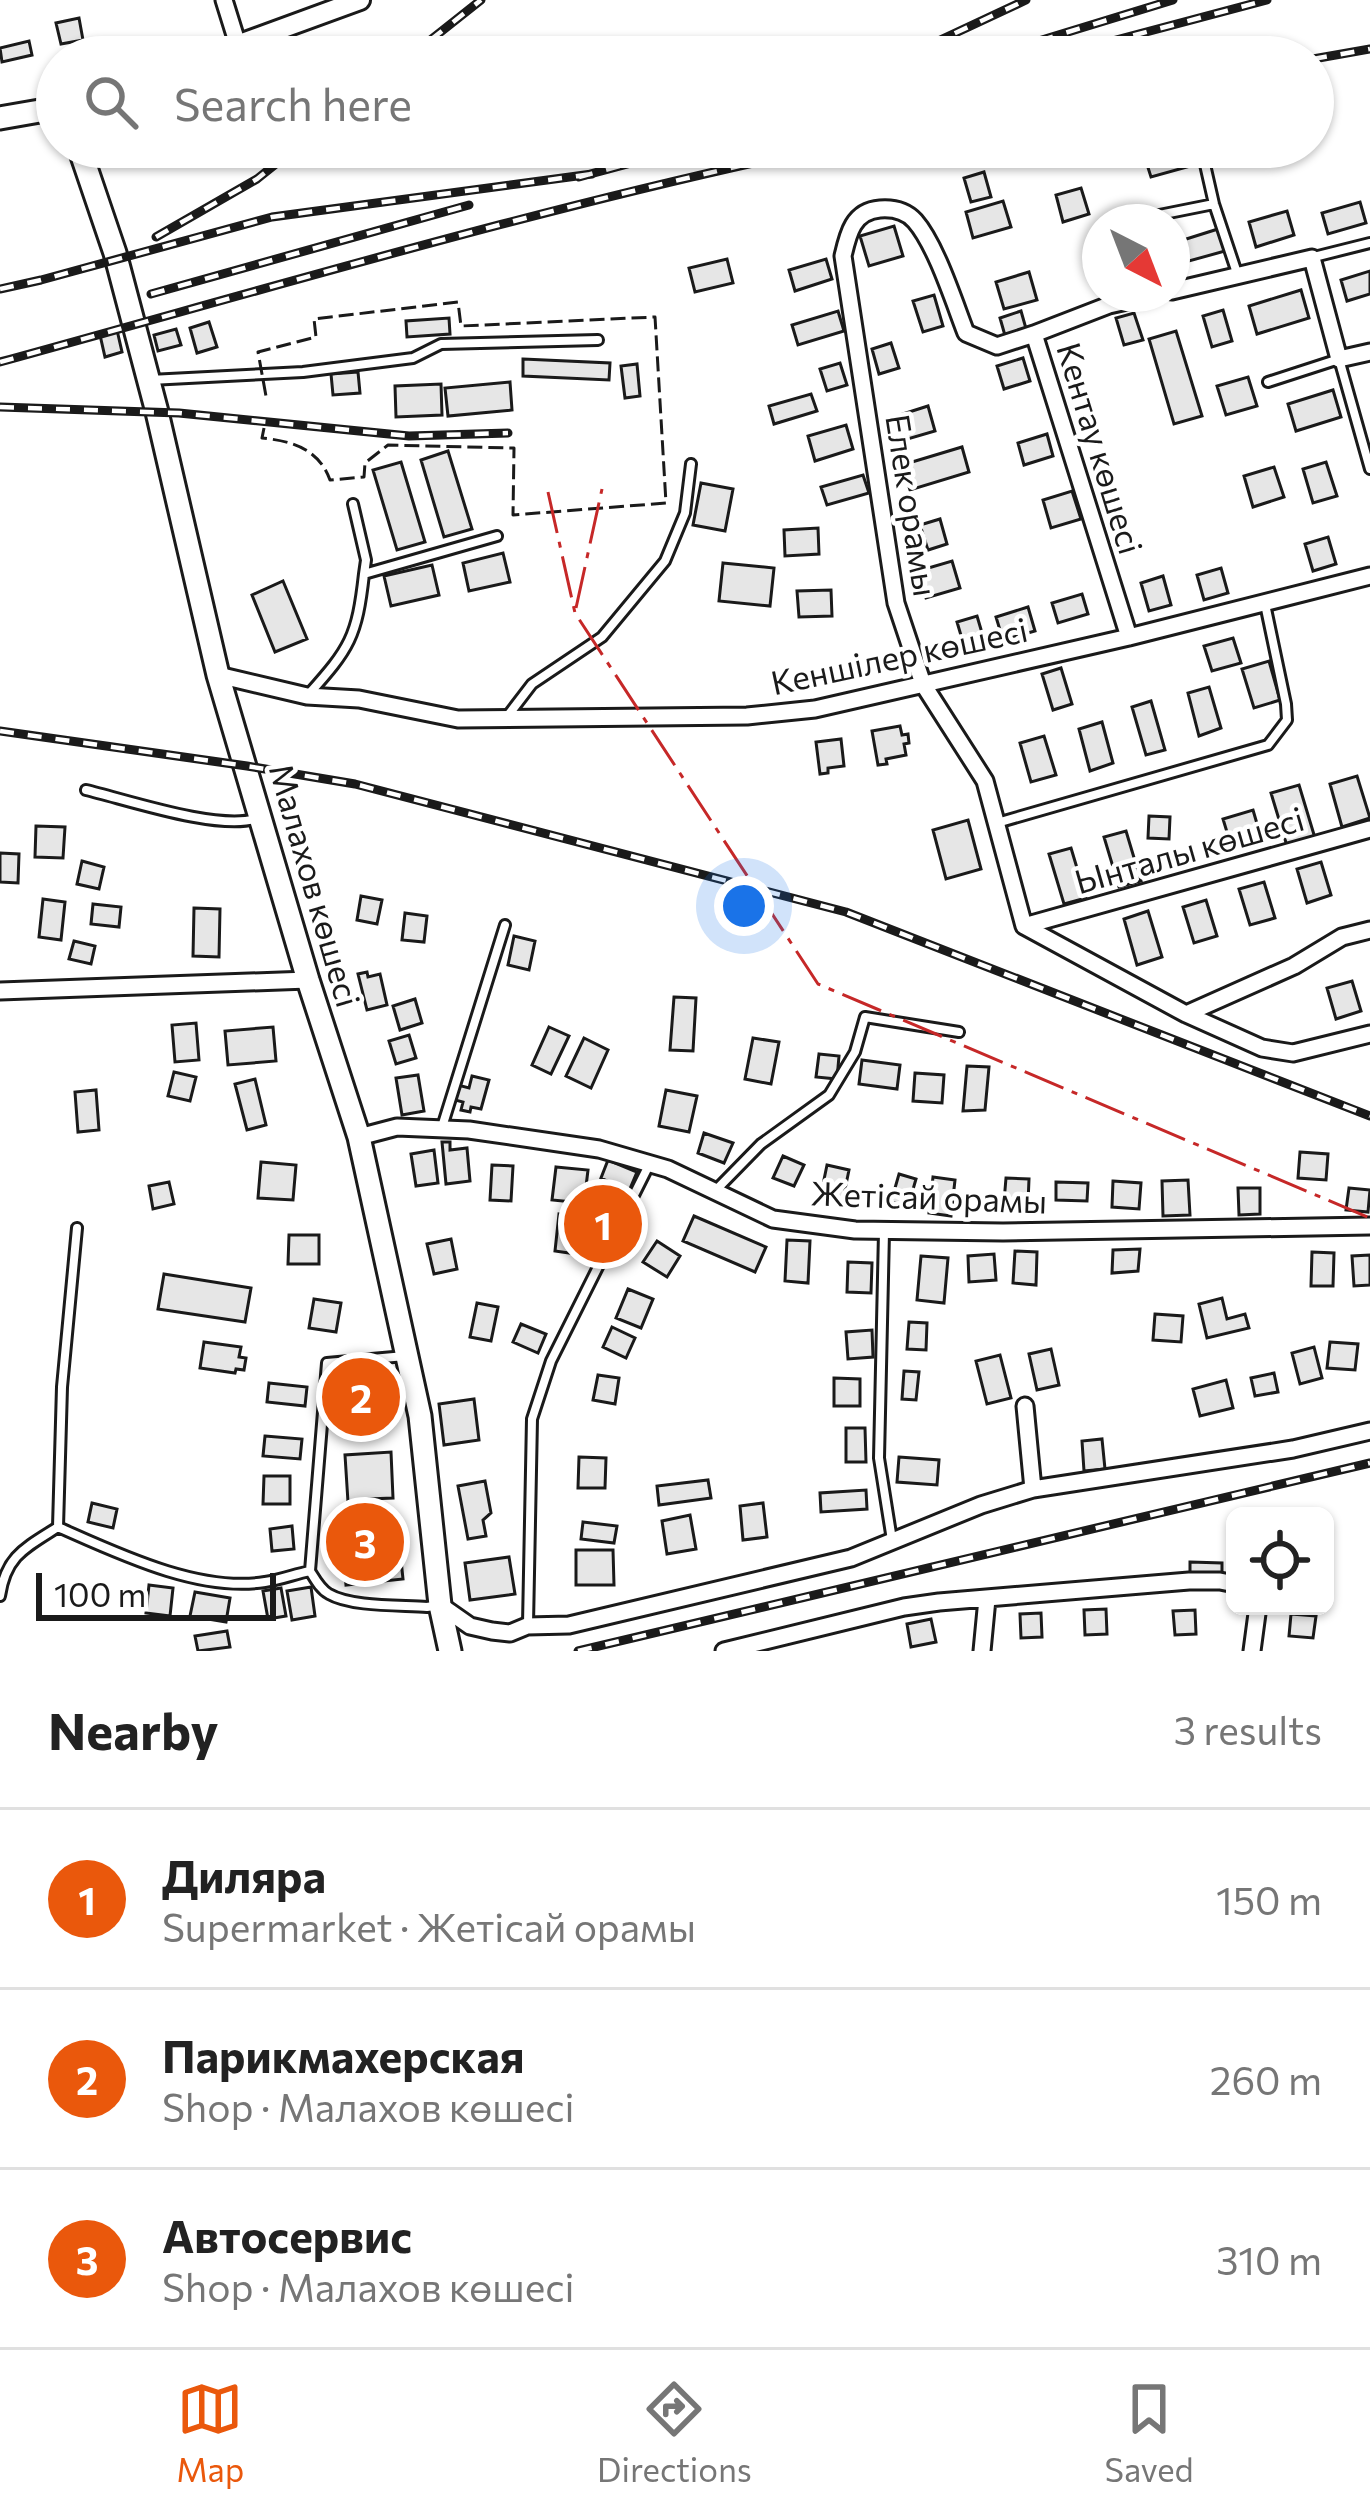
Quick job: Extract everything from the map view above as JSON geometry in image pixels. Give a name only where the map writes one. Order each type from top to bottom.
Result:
[{"type":"main road","points":[[0,118],[36,112]]},
{"type":"main road","name":"Малахов көшесі","points":[[86,168],[115,254],[148,380],[218,675],[359,1137],[420,1415],[440,1605],[450,1651]]},
{"type":"street","points":[[224,0],[235,36]]},
{"type":"street","points":[[262,36],[360,0]]},
{"type":"street","name":"Елек орамы","points":[[1024,926],[985,782],[923,684],[896,603],[843,256],[850,227],[867,212],[902,211],[915,221],[933,253],[966,333],[997,346],[1034,334]]},
{"type":"street","points":[[1190,287],[1312,258],[1339,359],[1370,352]]},
{"type":"street","name":"Кентау көшесі","points":[[1082,311],[1034,334],[1129,637]]},
{"type":"street","name":"Кеншілер көшесі","points":[[218,675],[308,696],[359,699],[458,718],[747,716],[815,709],[1370,576]]},
{"type":"street","name":"Ынталы көшесі","points":[[1024,926],[1370,829]]},
{"type":"street","points":[[1024,926],[1186,1014],[1262,1048],[1294,1053],[1370,1034]]},
{"type":"street","points":[[1186,1014],[1294,966],[1342,937],[1370,930]]},
{"type":"street","points":[[0,991],[308,980]]},
{"type":"street","name":"Жетісай орамы","points":[[359,1137],[397,1127],[442,1128],[580,1146],[668,1169],[773,1219],[855,1230],[1370,1226]]},
{"type":"street","points":[[1025,1406],[1033,1489]]},
{"type":"street","points":[[440,1605],[470,1626],[510,1633],[527,1626],[569,1625],[850,1558],[1033,1489],[1293,1449],[1370,1431]]},
{"type":"street","points":[[724,1651],[904,1607],[1189,1581],[1226,1582]]},
{"type":"street","points":[[982,1651],[987,1599]]},
{"type":"street","points":[[1252,1651],[1257,1615]]},
{"type":"lane","points":[[1206,168],[1239,277]]},
{"type":"lane","points":[[1190,209],[1214,204]]},
{"type":"lane","points":[[1312,258],[1370,243]]},
{"type":"lane","points":[[148,380],[303,372],[413,358],[441,344],[598,340]]},
{"type":"lane","points":[[1268,382],[1339,359],[1370,470]]},
{"type":"lane","points":[[505,719],[532,684],[602,637],[665,561],[685,513],[691,464]]},
{"type":"lane","points":[[308,696],[353,635],[366,560],[353,504]]},
{"type":"lane","points":[[364,574],[496,536]]},
{"type":"lane","points":[[996,824],[1268,745],[1286,720],[1286,704],[1265,604]]},
{"type":"lane","points":[[86,790],[210,820],[247,822],[262,817]]},
{"type":"lane","points":[[442,1128],[505,925]]},
{"type":"lane","points":[[715,1192],[760,1144],[829,1095],[855,1052],[865,1017],[959,1032]]},
{"type":"lane","points":[[527,1626],[532,1419],[551,1361],[649,1165]]},
{"type":"lane","points":[[58,1527],[61,1407],[77,1228]]},
{"type":"lane","points":[[884,1230],[879,1458],[892,1541]]},
{"type":"lane","points":[[406,1355],[327,1363],[310,1570],[328,1594],[349,1601],[440,1605]]},
{"type":"lane","points":[[58,1527],[151,1565],[215,1582],[262,1583],[310,1570]]},
{"type":"lane","points":[[0,1596],[4,1570],[26,1547],[58,1527]]},
{"type":"building","points":[[79,18],[82,36],[59,36],[56,23]]},
{"type":"building","points":[[29,41],[32,55],[2,62],[0,48]]},
{"type":"building","points":[[1148,168],[1183,168],[1151,177]]},
{"type":"building","points":[[984,172],[991,197],[971,202],[964,178]]},
{"type":"building","points":[[1081,188],[1086,204],[1082,204],[1082,216],[1063,222],[1056,195]]},
{"type":"building","points":[[1003,201],[1011,227],[973,238],[966,212]]},
{"type":"building","points":[[1360,202],[1366,223],[1328,234],[1322,213]]},
{"type":"building","points":[[1287,211],[1294,235],[1256,247],[1249,222]]},
{"type":"building","points":[[894,226],[903,256],[869,266],[860,236]]},
{"type":"building","points":[[1218,229],[1225,251],[1190,261],[1190,238]]},
{"type":"building","points":[[727,259],[733,283],[695,292],[689,268]]},
{"type":"building","points":[[826,259],[832,279],[795,291],[789,270]]},
{"type":"building","points":[[1370,271],[1370,294],[1347,301],[1341,280]]},
{"type":"building","points":[[1029,272],[1037,300],[1004,309],[996,282]]},
{"type":"building","points":[[1301,290],[1309,318],[1257,334],[1249,306]]},
{"type":"building","points":[[934,295],[943,326],[923,332],[913,301]]},
{"type":"building","points":[[1223,310],[1232,341],[1212,347],[1203,316]]},
{"type":"building","points":[[838,311],[844,331],[798,345],[792,325]]},
{"type":"building","points":[[1021,311],[1027,332],[1006,339],[1000,318]]},
{"type":"building","points":[[1134,313],[1143,340],[1124,345],[1116,318]]},
{"type":"building","points":[[449,318],[450,334],[407,337],[406,321]]},
{"type":"building","points":[[209,322],[217,347],[197,353],[190,328]]},
{"type":"building","points":[[176,329],[181,345],[158,351],[154,335]]},
{"type":"building","points":[[117,330],[122,352],[105,357],[100,335]]},
{"type":"building","points":[[1176,331],[1202,416],[1174,424],[1149,339]]},
{"type":"building","points":[[891,343],[899,368],[879,374],[872,349]]},
{"type":"building","points":[[1023,358],[1030,381],[1004,389],[997,366]]},
{"type":"building","points":[[523,359],[610,363],[609,380],[523,376]]},
{"type":"building","points":[[840,363],[847,385],[827,391],[820,369]]},
{"type":"building","points":[[637,364],[640,396],[625,398],[621,366]]},
{"type":"building","points":[[358,372],[360,393],[333,395],[331,374]]},
{"type":"building","points":[[1248,377],[1257,406],[1226,415],[1217,386]]},
{"type":"building","points":[[510,382],[512,410],[448,416],[445,388]]},
{"type":"building","points":[[441,384],[442,415],[396,417],[395,386]]},
{"type":"building","points":[[1333,390],[1341,417],[1296,431],[1288,404]]},
{"type":"building","points":[[811,394],[817,411],[774,424],[769,406]]},
{"type":"building","points":[[928,406],[935,431],[894,443],[887,419]]},
{"type":"building","points":[[846,425],[853,449],[815,461],[808,436]]},
{"type":"building","points":[[1047,434],[1053,456],[1024,465],[1018,443]]},
{"type":"building","points":[[962,447],[969,472],[910,490],[902,465]]},
{"type":"building","points":[[448,451],[472,529],[444,537],[421,460]]},
{"type":"building","points":[[401,462],[425,542],[397,550],[373,470]]},
{"type":"building","points":[[1326,462],[1337,496],[1313,503],[1303,469]]},
{"type":"building","points":[[1274,467],[1284,497],[1253,507],[1244,476]]},
{"type":"building","points":[[863,475],[869,493],[827,505],[821,487]]},
{"type":"building","points":[[701,483],[733,489],[725,531],[693,525]]},
{"type":"building","points":[[1072,491],[1081,519],[1051,528],[1043,500]]},
{"type":"building","points":[[940,519],[947,544],[928,550],[920,525]]},
{"type":"building","points":[[818,528],[819,554],[785,556],[784,530]]},
{"type":"building","points":[[1328,537],[1336,564],[1313,571],[1305,544]]},
{"type":"building","points":[[503,553],[510,582],[469,591],[463,563]]},
{"type":"building","points":[[952,561],[960,588],[926,598],[918,571]]},
{"type":"building","points":[[723,563],[774,568],[770,606],[719,601]]},
{"type":"building","points":[[432,565],[439,595],[391,606],[384,576]]},
{"type":"building","points":[[1221,568],[1228,593],[1204,600],[1197,575]]},
{"type":"building","points":[[1163,576],[1171,605],[1149,611],[1141,583]]},
{"type":"building","points":[[283,581],[307,639],[275,652],[252,595]]},
{"type":"building","points":[[831,590],[832,616],[799,617],[797,591]]},
{"type":"building","points":[[1082,594],[1088,614],[1058,623],[1052,603]]},
{"type":"building","points":[[1028,607],[1035,631],[1003,640],[996,617]]},
{"type":"building","points":[[977,616],[985,643],[965,649],[957,622]]},
{"type":"building","points":[[1233,638],[1241,663],[1212,671],[1204,646]]},
{"type":"building","points":[[1269,661],[1280,700],[1254,708],[1242,669]]},
{"type":"building","points":[[1061,668],[1072,704],[1053,710],[1042,674]]},
{"type":"building","points":[[1209,687],[1221,728],[1199,736],[1188,693]]},
{"type":"building","points":[[1151,701],[1165,750],[1146,755],[1132,707]]},
{"type":"building","points":[[1102,722],[1113,763],[1090,771],[1079,729]]},
{"type":"building","points":[[900,726],[902,735],[908,734],[906,755],[878,765],[872,731]]},
{"type":"building","points":[[1044,736],[1056,775],[1031,782],[1020,743]]},
{"type":"building","points":[[841,739],[844,766],[820,774],[816,742]]},
{"type":"building","points":[[1357,776],[1370,818],[1342,827],[1330,784]]},
{"type":"building","points":[[1299,785],[1315,838],[1287,846],[1271,793]]},
{"type":"building","points":[[1253,810],[1260,834],[1230,842],[1223,819]]},
{"type":"building","points":[[1149,816],[1170,817],[1169,839],[1148,838]]},
{"type":"building","points":[[968,820],[981,869],[946,879],[933,830]]},
{"type":"building","points":[[36,826],[65,827],[63,858],[35,857]]},
{"type":"building","points":[[1126,831],[1141,881],[1119,887],[1104,837]]},
{"type":"building","points":[[1071,848],[1086,898],[1064,904],[1049,854]]},
{"type":"building","points":[[0,853],[19,854],[18,883],[0,882]]},
{"type":"building","points":[[82,861],[104,867],[99,889],[77,884]]},
{"type":"building","points":[[1321,862],[1331,895],[1307,903],[1297,869]]},
{"type":"building","points":[[1264,882],[1275,918],[1250,925],[1239,889]]},
{"type":"building","points":[[361,896],[382,900],[377,924],[357,920]]},
{"type":"building","points":[[43,899],[65,902],[61,940],[39,937]]},
{"type":"building","points":[[1206,900],[1217,936],[1194,943],[1183,907]]},
{"type":"building","points":[[93,904],[121,907],[119,927],[91,924]]},
{"type":"building","points":[[194,908],[220,909],[219,957],[193,956]]},
{"type":"building","points":[[1148,911],[1162,957],[1137,965],[1124,919]]},
{"type":"building","points":[[405,913],[427,916],[424,942],[402,940]]},
{"type":"building","points":[[514,936],[535,941],[529,970],[508,965]]},
{"type":"building","points":[[74,941],[95,946],[91,964],[69,959]]},
{"type":"building","points":[[367,972],[368,977],[380,974],[387,1005],[367,1010],[358,974]]},
{"type":"building","points":[[1352,981],[1361,1011],[1336,1019],[1327,988]]},
{"type":"building","points":[[674,997],[696,998],[693,1051],[670,1050]]},
{"type":"building","points":[[415,999],[422,1023],[400,1030],[393,1006]]},
{"type":"building","points":[[196,1023],[199,1060],[175,1062],[172,1025]]},
{"type":"building","points":[[273,1027],[276,1061],[228,1065],[225,1031]]},
{"type":"building","points":[[549,1027],[569,1036],[551,1074],[532,1065]]},
{"type":"building","points":[[409,1035],[416,1058],[396,1064],[389,1041]]},
{"type":"building","points":[[584,1038],[608,1050],[591,1088],[566,1076]]},
{"type":"building","points":[[753,1038],[779,1042],[771,1084],[745,1079]]},
{"type":"building","points":[[819,1054],[839,1056],[837,1079],[816,1077]]},
{"type":"building","points":[[862,1060],[900,1065],[897,1089],[859,1084]]},
{"type":"building","points":[[967,1066],[989,1067],[985,1110],[963,1111]]},
{"type":"building","points":[[174,1072],[196,1077],[190,1101],[168,1096]]},
{"type":"building","points":[[915,1073],[944,1075],[942,1103],[913,1101]]},
{"type":"building","points":[[418,1075],[424,1111],[402,1115],[396,1078]]},
{"type":"building","points":[[472,1076],[489,1080],[481,1109],[471,1107],[470,1112],[461,1110],[463,1102],[455,1100],[458,1085],[469,1088]]},
{"type":"building","points":[[255,1079],[266,1125],[247,1130],[235,1084]]},
{"type":"building","points":[[96,1090],[99,1130],[78,1132],[75,1092]]},
{"type":"building","points":[[666,1090],[697,1096],[689,1132],[659,1126]]},
{"type":"building","points":[[704,1133],[733,1143],[724,1163],[698,1153]]},
{"type":"building","points":[[442,1142],[450,1142],[450,1150],[467,1148],[470,1181],[446,1184]]},
{"type":"building","points":[[434,1150],[438,1183],[416,1186],[411,1154]]},
{"type":"building","points":[[1300,1152],[1328,1154],[1326,1180],[1298,1178]]},
{"type":"building","points":[[783,1156],[804,1165],[794,1186],[773,1178]]},
{"type":"building","points":[[608,1160],[637,1172],[629,1191],[601,1178]]},
{"type":"building","points":[[261,1162],[296,1165],[293,1200],[258,1198]]},
{"type":"building","points":[[492,1165],[513,1166],[511,1201],[490,1200]]},
{"type":"building","points":[[827,1165],[849,1170],[843,1199],[821,1194]]},
{"type":"building","points":[[556,1167],[588,1170],[584,1203],[552,1200]]},
{"type":"building","points":[[899,1174],[916,1179],[908,1207],[891,1202]]},
{"type":"building","points":[[933,1177],[955,1180],[951,1216],[929,1213]]},
{"type":"building","points":[[1006,1178],[1029,1179],[1028,1203],[1004,1202]]},
{"type":"building","points":[[1188,1180],[1190,1215],[1163,1216],[1162,1181]]},
{"type":"building","points":[[1113,1181],[1141,1183],[1139,1209],[1112,1207]]},
{"type":"building","points":[[169,1182],[174,1204],[153,1209],[149,1186]]},
{"type":"building","points":[[1056,1182],[1088,1183],[1087,1201],[1056,1200]]},
{"type":"building","points":[[1238,1188],[1260,1188],[1260,1214],[1239,1215]]},
{"type":"building","points":[[1349,1188],[1370,1190],[1368,1212],[1346,1210]]},
{"type":"building","points":[[559,1214],[580,1217],[579,1222],[585,1223],[576,1254],[555,1251]]},
{"type":"building","points":[[597,1216],[612,1218],[609,1233],[595,1231]]},
{"type":"building","points":[[694,1216],[766,1247],[755,1272],[683,1241]]},
{"type":"building","points":[[289,1235],[319,1235],[319,1264],[288,1264]]},
{"type":"building","points":[[451,1239],[457,1269],[434,1274],[427,1244]]},
{"type":"building","points":[[787,1240],[810,1241],[808,1283],[785,1281]]},
{"type":"building","points":[[657,1241],[680,1256],[667,1277],[643,1262]]},
{"type":"building","points":[[1140,1249],[1138,1271],[1112,1273],[1113,1250]]},
{"type":"building","points":[[1015,1251],[1037,1252],[1036,1285],[1013,1283]]},
{"type":"building","points":[[1312,1252],[1334,1253],[1333,1286],[1311,1286]]},
{"type":"building","points":[[994,1254],[996,1280],[969,1282],[968,1256]]},
{"type":"building","points":[[1370,1255],[1370,1285],[1354,1286],[1352,1256]]},
{"type":"building","points":[[921,1256],[948,1258],[944,1303],[917,1300]]},
{"type":"building","points":[[848,1262],[872,1263],[871,1293],[847,1292]]},
{"type":"building","points":[[164,1274],[251,1288],[245,1322],[158,1309]]},
{"type":"building","points":[[628,1289],[653,1299],[641,1328],[616,1318]]},
{"type":"building","points":[[1222,1298],[1227,1319],[1245,1314],[1249,1328],[1207,1338],[1199,1304]]},
{"type":"building","points":[[314,1299],[341,1303],[336,1332],[309,1328]]},
{"type":"building","points":[[477,1303],[498,1307],[491,1341],[470,1337]]},
{"type":"building","points":[[1155,1314],[1183,1316],[1181,1342],[1153,1340]]},
{"type":"building","points":[[909,1322],[927,1323],[926,1350],[907,1349]]},
{"type":"building","points":[[521,1324],[546,1334],[538,1353],[513,1342]]},
{"type":"building","points":[[612,1327],[635,1338],[626,1358],[603,1347]]},
{"type":"building","points":[[872,1330],[873,1357],[848,1359],[846,1332]]},
{"type":"building","points":[[204,1342],[241,1347],[244,1370],[200,1368]]},
{"type":"building","points":[[1330,1342],[1358,1344],[1355,1370],[1327,1368]]},
{"type":"building","points":[[1314,1347],[1322,1378],[1300,1384],[1292,1353]]},
{"type":"building","points":[[1051,1349],[1059,1385],[1037,1390],[1029,1354]]},
{"type":"building","points":[[1000,1355],[1011,1398],[987,1404],[976,1361]]},
{"type":"building","points":[[904,1371],[919,1372],[916,1400],[902,1399]]},
{"type":"building","points":[[1274,1373],[1278,1392],[1255,1396],[1251,1378]]},
{"type":"building","points":[[598,1375],[619,1378],[615,1404],[593,1400]]},
{"type":"building","points":[[834,1378],[860,1379],[860,1406],[834,1406]]},
{"type":"building","points":[[1226,1380],[1233,1408],[1200,1416],[1193,1389]]},
{"type":"building","points":[[375,1381],[380,1433],[345,1436],[341,1384]]},
{"type":"building","points":[[269,1383],[307,1387],[305,1406],[267,1402]]},
{"type":"building","points":[[474,1399],[479,1440],[444,1445],[439,1404]]},
{"type":"building","points":[[846,1428],[865,1428],[866,1462],[846,1462]]},
{"type":"building","points":[[265,1436],[302,1439],[300,1459],[263,1456]]},
{"type":"building","points":[[1102,1439],[1105,1469],[1084,1471],[1082,1441]]},
{"type":"building","points":[[391,1452],[393,1498],[369,1499],[370,1517],[349,1518],[345,1455]]},
{"type":"building","points":[[579,1457],[606,1458],[605,1488],[578,1488]]},
{"type":"building","points":[[899,1457],[939,1460],[937,1485],[897,1482]]},
{"type":"building","points":[[264,1476],[290,1476],[290,1504],[263,1504]]},
{"type":"building","points":[[708,1480],[711,1498],[659,1505],[657,1486]]},
{"type":"building","points":[[485,1481],[491,1513],[483,1520],[486,1536],[468,1539],[458,1486]]},
{"type":"building","points":[[866,1490],[867,1509],[821,1512],[820,1493]]},
{"type":"building","points":[[92,1503],[117,1509],[113,1528],[88,1522]]},
{"type":"building","points":[[763,1503],[767,1537],[743,1540],[740,1506]]},
{"type":"building","points":[[690,1515],[696,1549],[667,1554],[662,1521]]},
{"type":"building","points":[[397,1522],[403,1579],[346,1585],[344,1563],[355,1562],[351,1527]]},
{"type":"building","points":[[583,1522],[617,1526],[614,1543],[581,1539]]},
{"type":"building","points":[[292,1526],[294,1549],[272,1551],[270,1529]]},
{"type":"building","points":[[576,1550],[613,1550],[614,1585],[576,1585]]},
{"type":"building","points":[[509,1557],[515,1594],[470,1600],[465,1563]]},
{"type":"building","points":[[1190,1562],[1222,1563],[1222,1574],[1190,1573]]},
{"type":"building","points":[[149,1585],[173,1588],[170,1616],[146,1613]]},
{"type":"building","points":[[311,1587],[315,1616],[292,1620],[287,1591]]},
{"type":"building","points":[[281,1588],[286,1616],[268,1619],[263,1591]]},
{"type":"building","points":[[195,1592],[230,1598],[226,1622],[190,1616]]},
{"type":"building","points":[[1106,1609],[1107,1634],[1085,1635],[1084,1610]]},
{"type":"building","points":[[1195,1610],[1196,1634],[1175,1635],[1173,1611]]},
{"type":"building","points":[[1041,1613],[1042,1637],[1021,1638],[1020,1614]]},
{"type":"building","points":[[1291,1615],[1316,1616],[1313,1638],[1289,1636]]},
{"type":"building","points":[[931,1619],[936,1642],[911,1647],[907,1624]]},
{"type":"building","points":[[227,1631],[230,1647],[198,1651],[195,1636]]},
{"type":"railway","points":[[436,36],[481,0]]},
{"type":"railway","points":[[949,36],[1026,0]]},
{"type":"railway","points":[[1055,36],[1173,0]]},
{"type":"railway","points":[[1131,36],[1267,0]]},
{"type":"railway","points":[[1334,55],[1370,49]]},
{"type":"railway","points":[[156,237],[271,168]]},
{"type":"railway","points":[[579,177],[613,168]]},
{"type":"railway","points":[[0,362],[515,221],[732,168]]},
{"type":"railway","points":[[0,289],[272,217],[592,174]]},
{"type":"railway","points":[[151,294],[469,205]]},
{"type":"railway","points":[[0,407],[179,413],[409,436],[508,433]]},
{"type":"railway","points":[[0,731],[355,784],[846,912],[1370,1116]]},
{"type":"railway","points":[[578,1651],[1370,1463]]},
{"type":"fence","points":[[264,428],[262,438],[294,444],[312,454],[330,480],[364,477],[365,463],[388,445],[514,448],[513,515],[666,503],[655,317],[461,326],[458,302],[314,319],[316,337],[258,352],[266,396]]},
{"type":"power","points":[[576,608],[602,489]]},
{"type":"power","points":[[548,492],[575,613],[818,984],[1370,1218]]},
{"type":"place","name":"Диляра","points":[[603,1224]]},
{"type":"place","name":"Парикмахерская","points":[[361,1397]]},
{"type":"place","name":"Автосервис","points":[[365,1542]]}]
